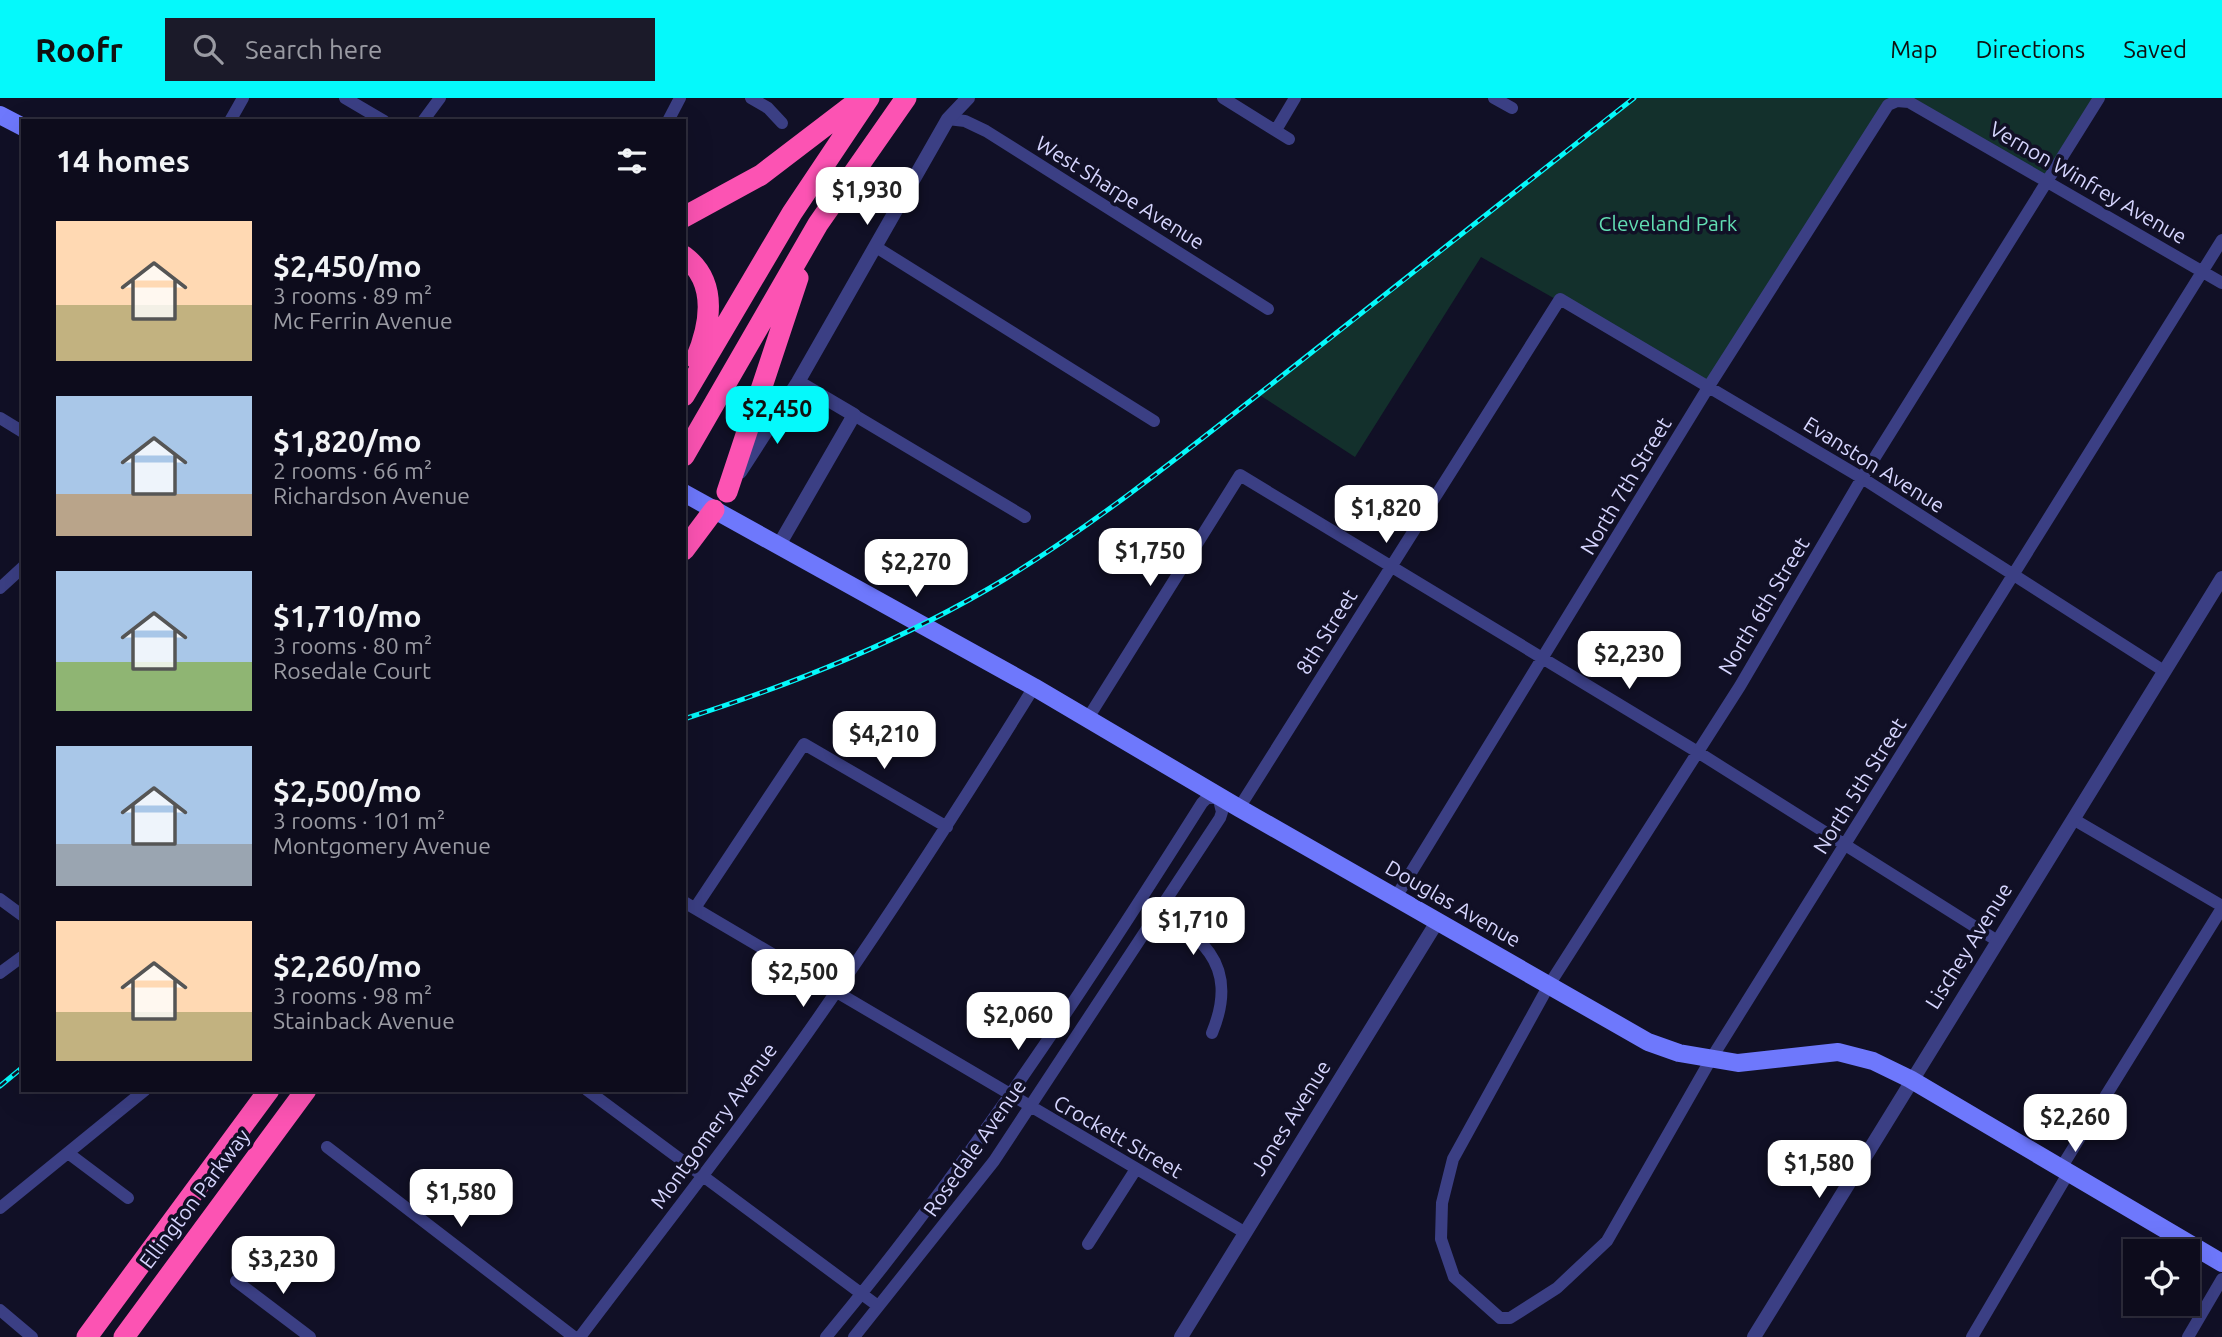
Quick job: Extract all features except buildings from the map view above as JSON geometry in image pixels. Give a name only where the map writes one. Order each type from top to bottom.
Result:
[{"type":"highway","points":[[686,216],[761,176],[862,98]]},
{"type":"highway","points":[[686,393],[792,213],[869,98]]},
{"type":"highway","points":[[686,453],[818,224],[906,98]]},
{"type":"highway","points":[[727,492],[782,318],[818,224]]},
{"type":"highway","points":[[686,258],[703,276],[709,312],[705,338],[686,383]]},
{"type":"highway","points":[[686,547],[714,510]]},
{"type":"highway","name":"Ellington Parkway","points":[[87,1337],[268,1092]]},
{"type":"highway","name":"Ellington Parkway","points":[[124,1337],[305,1092]]},
{"type":"main road","points":[[0,115],[21,126]]},
{"type":"main road","points":[[714,510],[727,492]]},
{"type":"main road","name":"Douglas Avenue","points":[[686,494],[1034,687],[1218,796],[1648,1042],[1679,1053],[1738,1063],[1838,1052],[1873,1061],[1910,1079],[2065,1170],[2222,1266]]},
{"type":"street","points":[[231,119],[243,98]]},
{"type":"street","points":[[345,98],[381,119]]},
{"type":"street","points":[[424,119],[440,98]]},
{"type":"street","points":[[669,119],[680,98]]},
{"type":"street","points":[[751,98],[768,108],[782,122]]},
{"type":"street","points":[[727,492],[798,382],[948,118],[968,98]]},
{"type":"street","points":[[1223,98],[1289,139]]},
{"type":"street","points":[[1276,130],[1295,98]]},
{"type":"street","points":[[1494,98],[1512,108]]},
{"type":"street","name":"North 6th Street","points":[[1500,1318],[1454,1277],[1441,1240],[1441,1202],[1453,1158],[1549,985],[1740,686],[1862,478],[2099,98]]},
{"type":"street","name":"Vernon Winfrey Avenue","points":[[1897,101],[1909,102],[2222,283]]},
{"type":"street","name":"North 7th Street","points":[[1396,897],[1709,386],[1881,113],[1897,101]]},
{"type":"street","name":"West Sharpe Avenue","points":[[948,118],[965,121],[986,131],[1268,309]]},
{"type":"street","name":"North 5th Street","points":[[1500,1318],[1510,1318],[1557,1288],[1607,1241],[1711,1059],[2222,240]]},
{"type":"street","points":[[876,247],[1153,421]]},
{"type":"street","name":"Evanston Avenue","points":[[1560,299],[1862,478],[2164,671]]},
{"type":"street","name":"8th Street","points":[[1239,808],[1560,299]]},
{"type":"street","points":[[798,382],[1025,517]]},
{"type":"street","points":[[779,545],[854,415]]},
{"type":"street","points":[[0,418],[21,431]]},
{"type":"street","points":[[1088,718],[1240,475],[1847,844],[1924,888],[1996,940]]},
{"type":"street","points":[[0,588],[21,569]]},
{"type":"street","name":"Lischey Avenue","points":[[1754,1337],[1853,1178],[1910,1079],[2222,578]]},
{"type":"street","name":"Montgomery Avenue","points":[[580,1337],[703,1175],[837,991],[947,827],[1034,687]]},
{"type":"street","points":[[690,905],[804,744],[947,827]]},
{"type":"street","name":"Rosedale Avenue","points":[[826,1337],[952,1179],[1141,900],[1202,803],[1207,798],[1218,796],[1222,812],[1220,818],[1029,1107],[965,1200],[854,1337]]},
{"type":"street","points":[[1972,1337],[2065,1170],[2222,907],[2073,819]]},
{"type":"street","points":[[0,899],[21,915]]},
{"type":"street","points":[[1141,900],[1203,943],[1216,961],[1222,978],[1223,1002],[1212,1033]]},
{"type":"street","name":"Crockett Street","points":[[690,905],[1244,1233]]},
{"type":"street","name":"Jones Avenue","points":[[1181,1337],[1437,922]]},
{"type":"street","points":[[0,973],[21,957]]},
{"type":"street","points":[[0,1208],[143,1092]]},
{"type":"street","points":[[590,1092],[878,1306]]},
{"type":"street","points":[[327,1147],[574,1337]]},
{"type":"street","points":[[68,1153],[128,1198]]},
{"type":"street","points":[[1088,1244],[1136,1169]]},
{"type":"street","points":[[2188,1337],[2222,1266]]},
{"type":"street","points":[[236,1281],[310,1337]]},
{"type":"street","points":[[0,1310],[25,1334]]},
{"type":"green space","name":"Cleveland Park","points":[[1634,98],[2099,98],[2048,180],[1909,102],[1893,106],[1709,386],[1481,257],[1355,457],[1258,394]]},
{"type":"railway","points":[[686,718],[767,691],[889,641],[967,601],[1039,558],[1169,464],[1634,98]]},
{"type":"railway","points":[[0,1086],[21,1069]]}]
